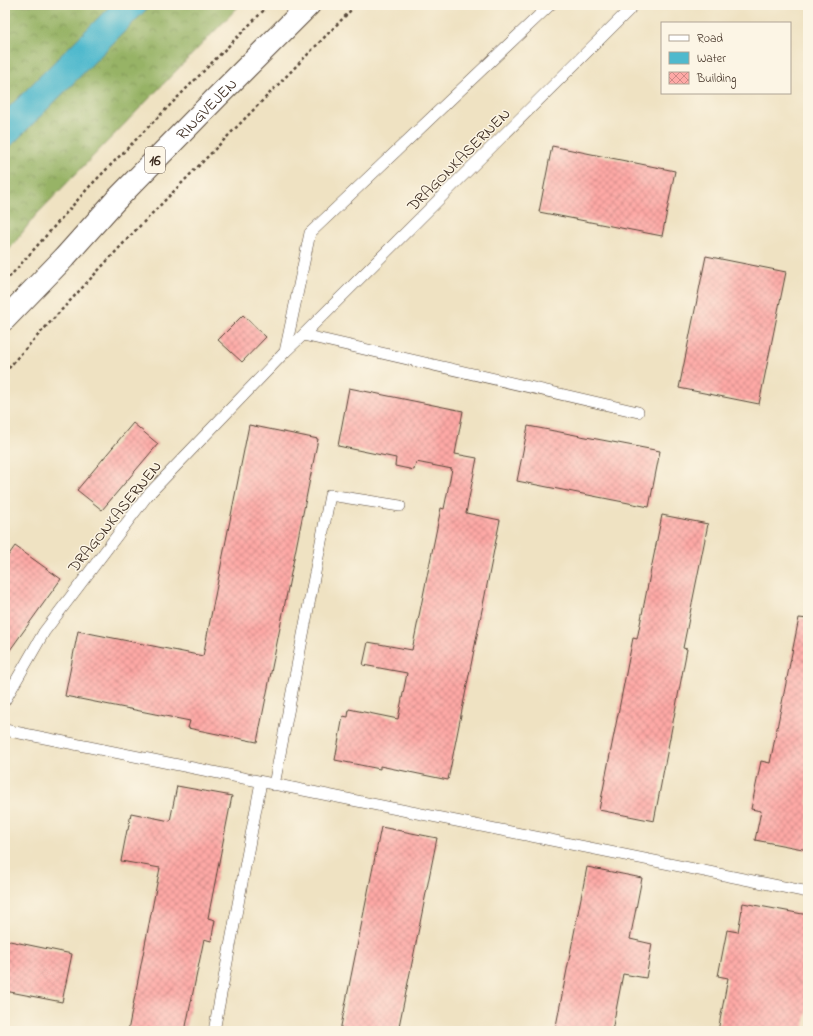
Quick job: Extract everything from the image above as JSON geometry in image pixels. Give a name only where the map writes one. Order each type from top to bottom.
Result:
[{"type":"main road","name":"RINGVEJEN","points":[[5,319],[64,258],[115,201],[216,97],[309,5]]},
{"type":"lane","points":[[285,352],[310,233],[550,5]]},
{"type":"lane","name":"DRAGONKASERNEN","points":[[5,700],[44,632],[147,496],[285,352],[634,5]]},
{"type":"lane","points":[[303,335],[638,412]]},
{"type":"lane","points":[[274,785],[330,495],[400,506]]},
{"type":"lane","points":[[5,730],[808,892]]},
{"type":"lane","points":[[214,1031],[261,782]]},
{"type":"path","points":[[5,282],[90,186],[269,5]]},
{"type":"path","points":[[5,373],[17,358],[133,233],[356,5]]},
{"type":"green space","points":[[5,5],[240,5],[35,216],[5,255]]},
{"type":"water","points":[[111,5],[151,5],[5,152],[5,111]]},
{"type":"building","points":[[552,146],[675,171],[662,236],[539,212]]},
{"type":"building","points":[[706,256],[786,272],[759,404],[679,388]]},
{"type":"building","points":[[243,315],[266,337],[242,362],[218,340]]},
{"type":"building","points":[[349,388],[463,411],[455,454],[477,458],[466,513],[500,520],[448,780],[380,766],[380,769],[335,760],[343,716],[348,717],[349,709],[398,719],[407,673],[363,665],[368,642],[412,650],[441,508],[444,509],[452,469],[416,462],[414,470],[395,466],[396,458],[338,446]]},
{"type":"building","points":[[133,423],[158,444],[102,510],[77,490]]},
{"type":"building","points":[[249,425],[318,439],[257,742],[188,728],[190,721],[65,696],[78,631],[203,656]]},
{"type":"building","points":[[528,426],[660,451],[649,507],[517,481]]},
{"type":"building","points":[[662,515],[708,524],[683,648],[687,649],[654,821],[599,810],[633,638],[637,639]]},
{"type":"building","points":[[15,546],[61,579],[5,657],[5,560]]},
{"type":"building","points":[[799,618],[808,619],[808,850],[755,840],[761,811],[751,809],[761,761],[770,763]]},
{"type":"building","points":[[177,786],[232,796],[208,918],[215,920],[211,941],[204,939],[185,1031],[128,1031],[160,868],[121,861],[127,830],[131,813],[170,821]]},
{"type":"building","points":[[381,827],[437,838],[413,958],[398,1031],[340,1031]]},
{"type":"building","points":[[587,867],[642,878],[630,939],[652,944],[646,978],[623,974],[612,1031],[555,1031]]},
{"type":"building","points":[[743,903],[808,915],[808,1004],[803,1031],[718,1031],[728,978],[718,976],[727,930],[738,932]]},
{"type":"building","points":[[5,940],[72,954],[62,1002],[5,991]]}]
